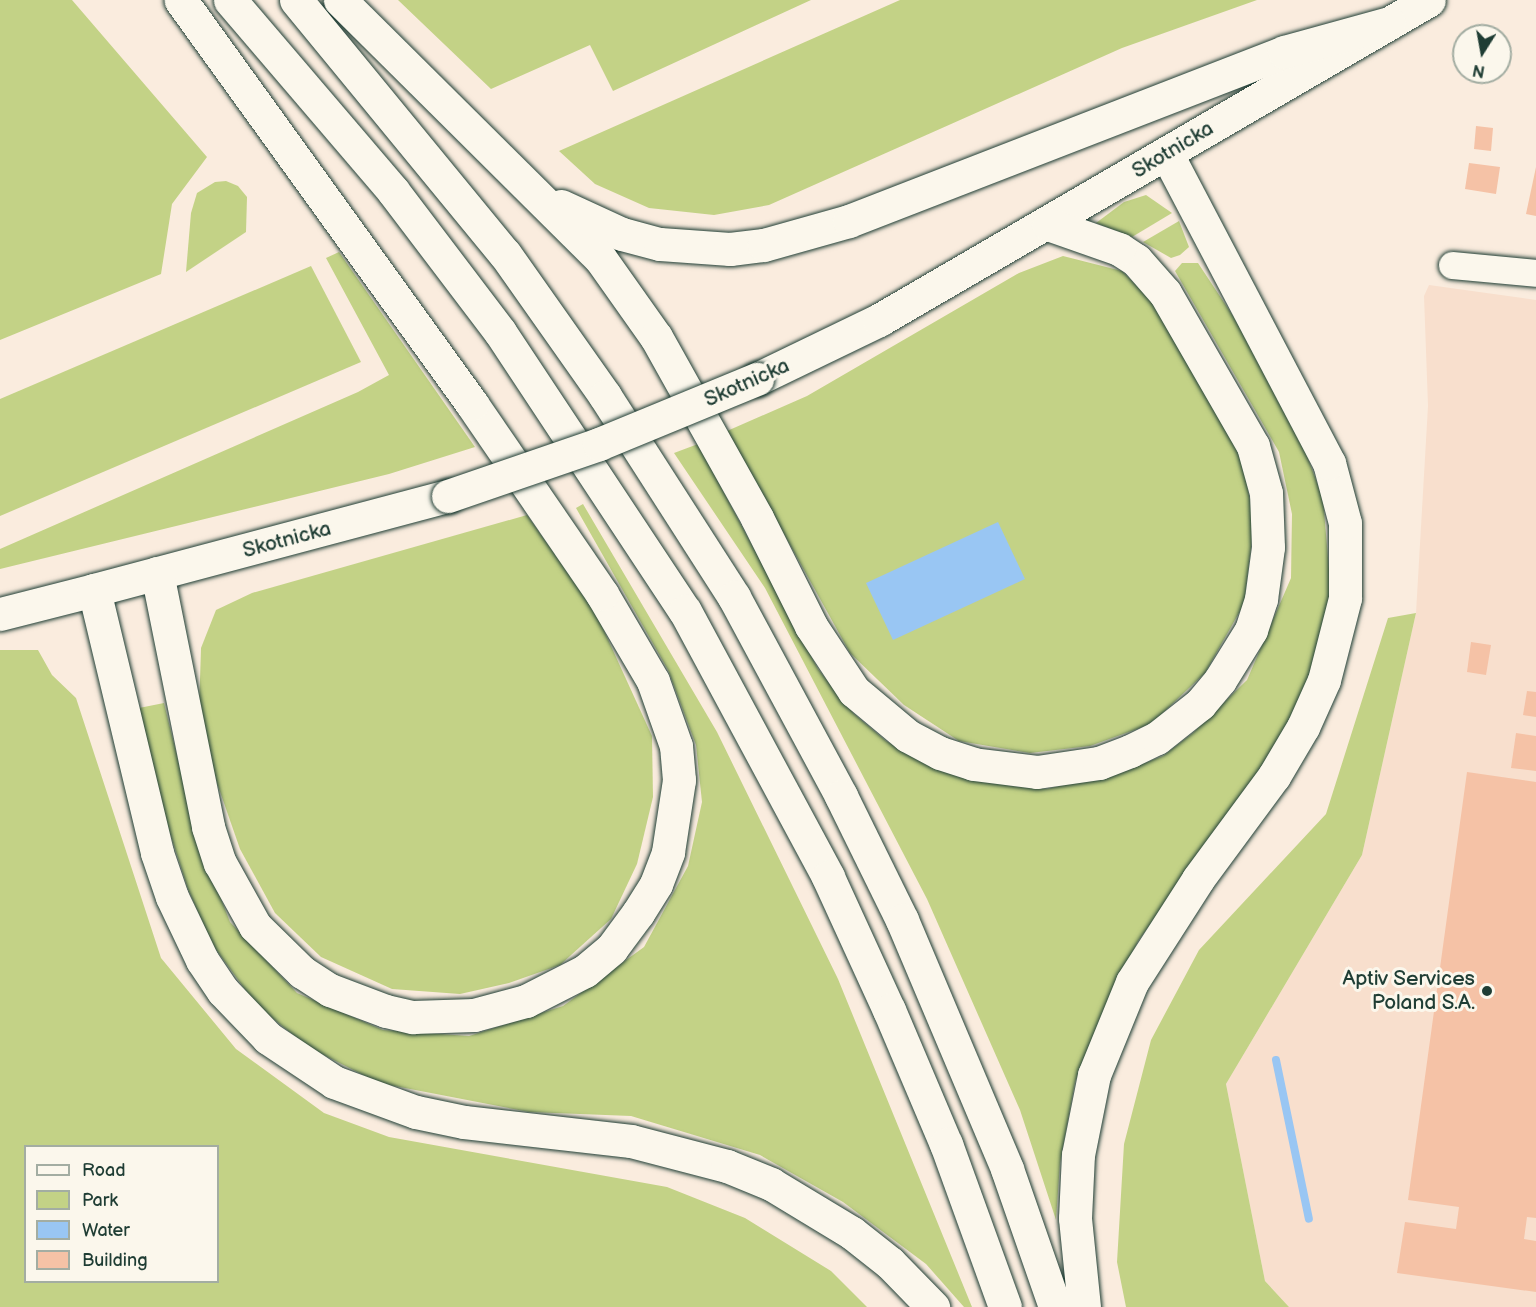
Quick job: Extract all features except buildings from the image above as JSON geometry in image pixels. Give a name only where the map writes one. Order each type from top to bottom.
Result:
[{"type":"main road","points":[[157,573],[208,827],[220,863],[255,926],[302,972],[330,990],[386,1011],[413,1017],[474,1015],[526,1001],[585,971],[612,948],[656,884],[668,852],[679,780],[676,746],[653,681],[602,594],[472,404],[181,0]]},
{"type":"main road","points":[[230,0],[393,191],[500,332],[685,611],[828,878],[885,1000],[946,1144],[1005,1307]]},
{"type":"main road","points":[[296,0],[505,254],[605,396],[734,597],[841,796],[902,920],[1007,1169],[1055,1307]]},
{"type":"main road","points":[[340,0],[600,258],[656,337],[757,518],[811,626],[854,691],[908,736],[940,753],[973,764],[1037,772],[1100,763],[1130,751],[1165,733],[1200,704],[1220,680],[1251,630],[1261,599],[1268,547],[1266,493],[1253,446],[1165,293],[1136,260],[1119,249],[1048,224]]},
{"type":"main road","name":"Skotnicka","points":[[0,614],[448,496],[599,444],[757,379],[879,320],[1048,224],[1429,0]]},
{"type":"main road","points":[[536,192],[595,223],[660,244],[730,249],[764,245],[871,212],[1284,52],[1389,23]]},
{"type":"main road","points":[[1084,1307],[1075,1218],[1078,1155],[1094,1075],[1132,982],[1198,879],[1274,776],[1303,727],[1324,680],[1345,598],[1345,524],[1329,463],[1166,153]]},
{"type":"main road","points":[[94,590],[157,853],[183,924],[223,991],[268,1038],[334,1082],[416,1112],[464,1122],[631,1141],[727,1166],[771,1184],[852,1233],[933,1307]]},
{"type":"street","points":[[1452,265],[1536,273]]},
{"type":"shaded area","points":[[1429,285],[1536,300],[1536,1307],[1289,1307],[1265,1281],[1226,1084],[1362,855],[1416,613],[1428,406],[1424,296]]},
{"type":"green space","points":[[0,0],[72,0],[207,157],[172,204],[161,274],[0,340]]},
{"type":"green space","points":[[398,0],[811,0],[613,91],[590,45],[491,89]]},
{"type":"green space","points":[[900,0],[1257,0],[1122,48],[769,205],[714,215],[649,208],[595,184],[559,151]]},
{"type":"green space","points":[[226,181],[238,186],[247,197],[246,232],[186,272],[191,213],[197,193],[215,182]]},
{"type":"green space","points":[[1146,195],[1172,213],[1132,237],[1096,223],[1124,202]]},
{"type":"green space","points":[[1179,221],[1189,247],[1180,255],[1171,258],[1143,242]]},
{"type":"green space","points":[[339,252],[475,447],[389,474],[0,569],[0,549],[358,392],[389,375],[326,258]]},
{"type":"green space","points":[[1063,256],[1122,271],[1153,302],[1242,457],[1254,523],[1244,604],[1205,673],[1151,724],[1090,746],[1030,753],[959,741],[904,705],[850,653],[727,431],[807,396],[1019,273]]},
{"type":"green space","points":[[1182,263],[1198,263],[1235,319],[1300,437],[1323,499],[1331,593],[1321,642],[1299,706],[1251,786],[1138,941],[1101,1017],[1075,1082],[1060,1163],[1056,1220],[1020,1110],[927,899],[765,588],[674,453],[698,444],[818,669],[854,714],[886,741],[924,763],[1011,786],[1047,789],[1127,770],[1163,756],[1193,733],[1247,680],[1291,578],[1292,514],[1279,452],[1175,271]]},
{"type":"green space","points":[[311,266],[361,362],[0,516],[0,399]]},
{"type":"green space","points":[[583,504],[717,732],[838,979],[972,1307],[964,1307],[926,1264],[843,1202],[760,1155],[631,1116],[529,1112],[379,1083],[310,1048],[257,1006],[212,944],[188,889],[156,790],[139,708],[164,703],[197,837],[230,922],[297,993],[383,1030],[469,1036],[563,1006],[644,947],[688,866],[702,802],[696,745],[668,670],[576,508]]},
{"type":"green space","points":[[527,515],[595,611],[652,736],[653,797],[637,864],[611,919],[560,965],[509,983],[460,994],[392,989],[321,957],[275,913],[240,849],[217,783],[199,713],[201,648],[216,610],[252,593]]},
{"type":"green space","points":[[1416,613],[1362,855],[1226,1084],[1265,1281],[1289,1307],[1126,1307],[1117,1262],[1124,1144],[1151,1040],[1199,950],[1326,814],[1388,618]]},
{"type":"green space","points":[[0,650],[38,650],[52,675],[76,698],[161,958],[236,1049],[324,1113],[389,1137],[667,1187],[745,1218],[831,1271],[867,1307],[0,1307]]},
{"type":"water","points":[[998,522],[1025,579],[893,640],[866,583]]},
{"type":"waterway","points":[[1276,1060],[1309,1219]]},
{"type":"place","name":"Aptiv Services Poland S.A.","points":[[1487,991]]}]
